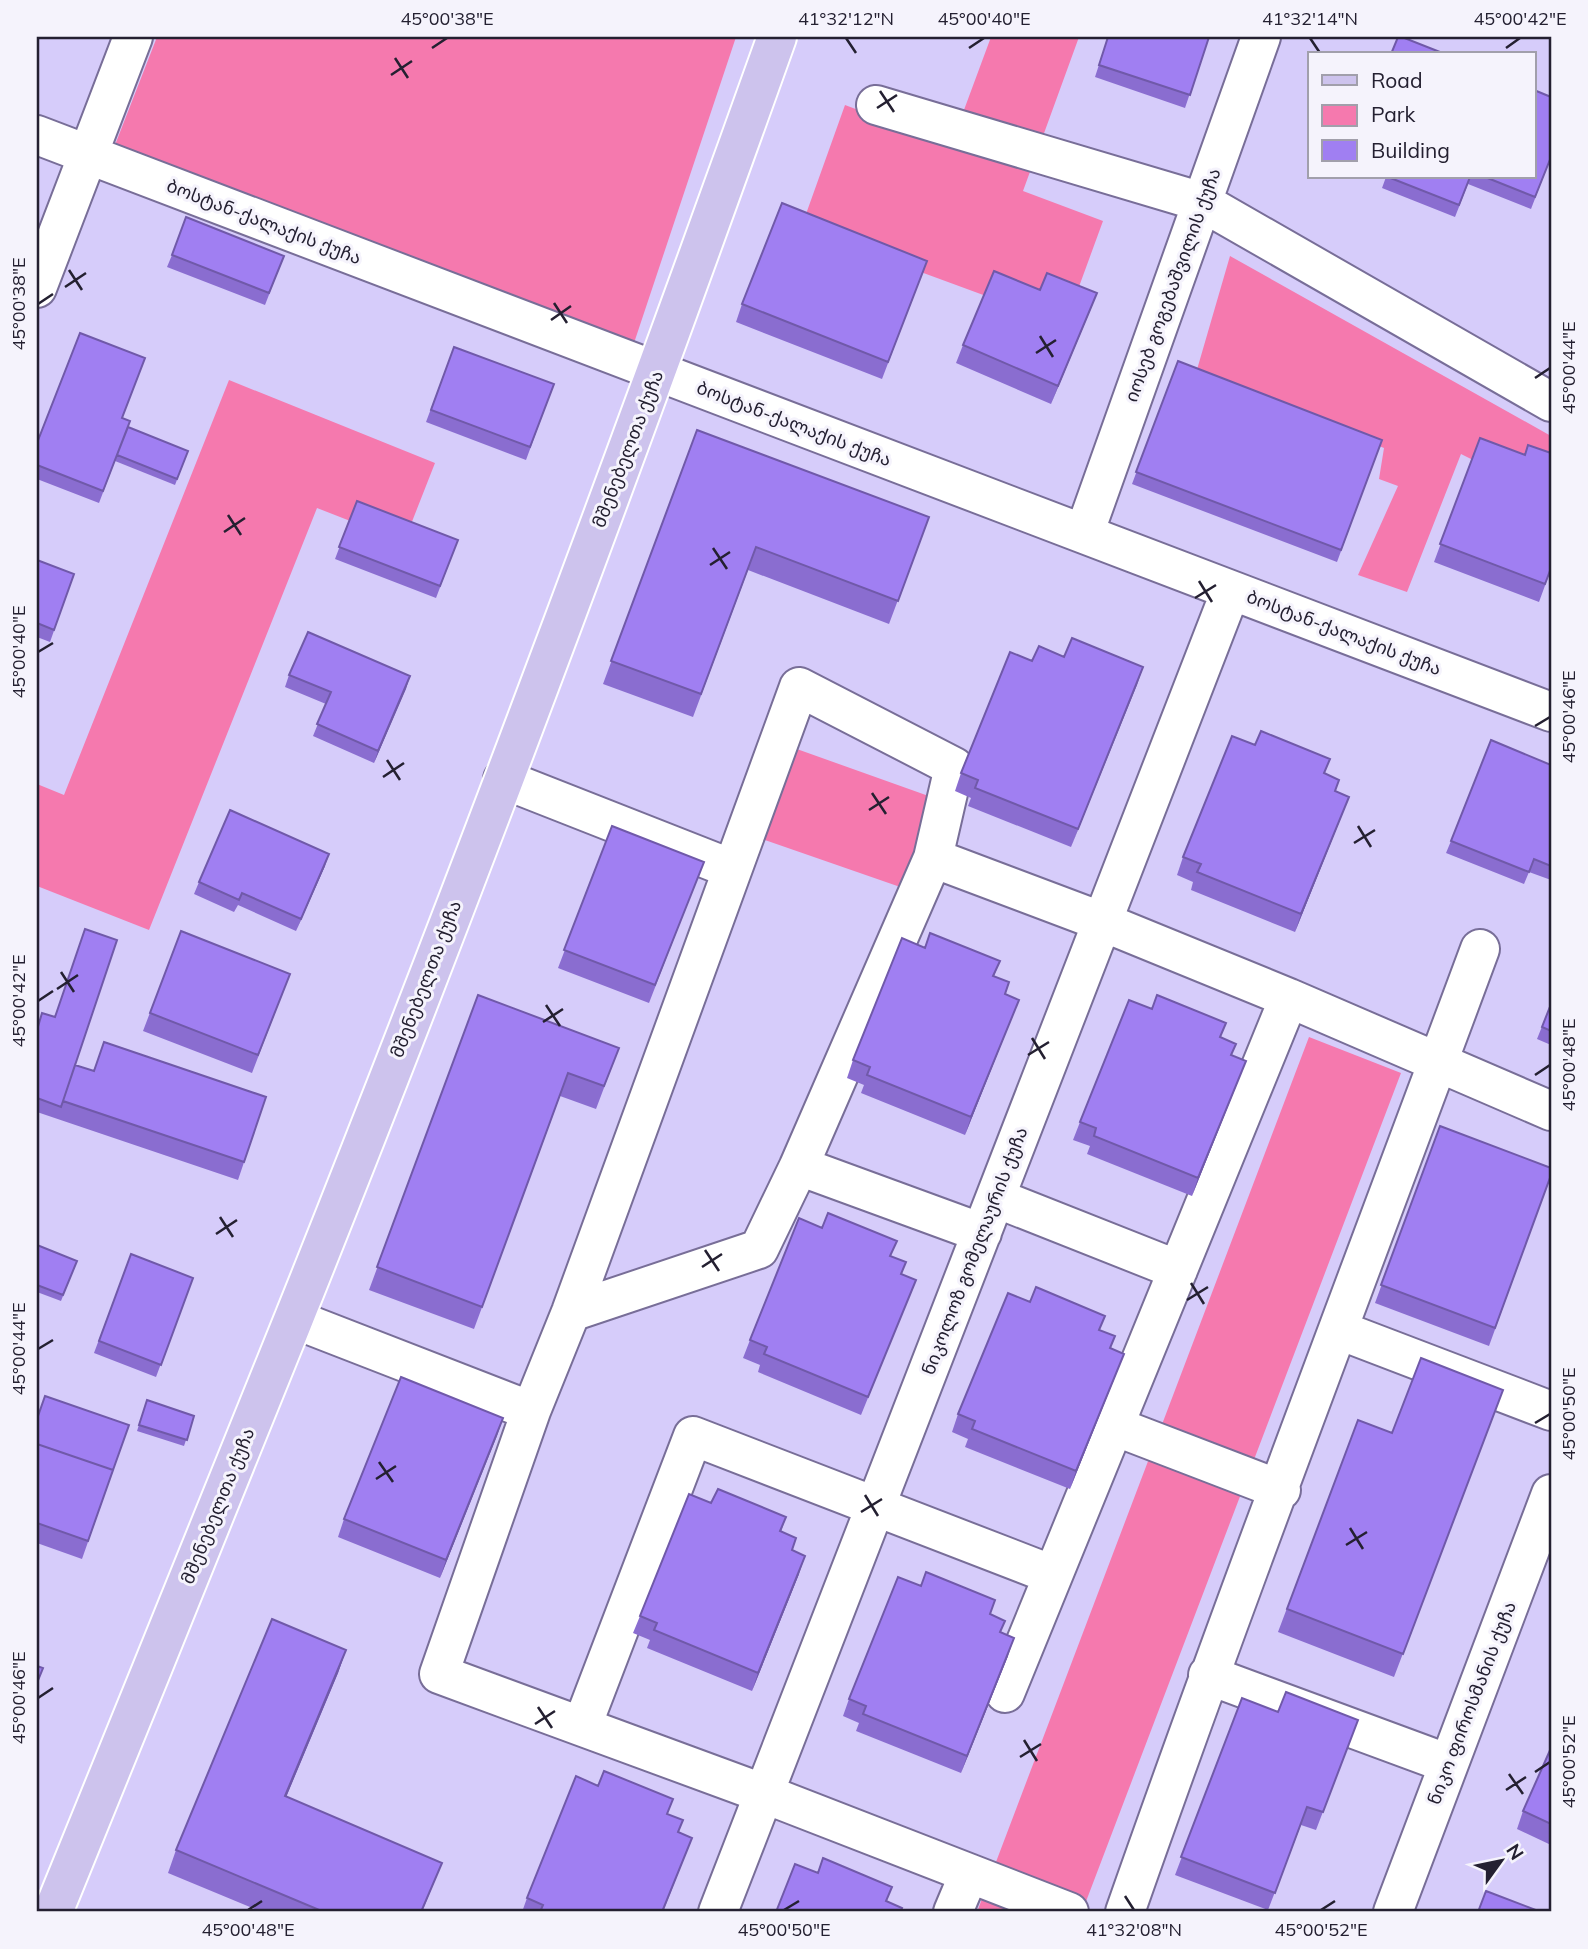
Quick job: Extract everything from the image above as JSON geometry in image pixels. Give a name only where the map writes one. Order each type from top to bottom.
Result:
[{"type":"main road","name":"მშენებელთა ქუჩა","points":[[53,1912],[294,1319],[503,779],[657,372],[777,37]]},
{"type":"street","points":[[37,288],[133,37]]},
{"type":"street","name":"იოსებ გოგებაშვილის ქუჩა","points":[[1084,534],[1261,37]]},
{"type":"street","points":[[876,105],[1202,202],[1551,402]]},
{"type":"street","name":"ბოსტან-ქალაქის ქუჩა","points":[[37,135],[1551,712]]},
{"type":"street","name":"ნიკოლოზ გომელაურის ქუჩა","points":[[718,1912],[1231,590]]},
{"type":"street","points":[[571,1312],[759,1249],[799,1166],[933,858],[954,767],[799,687],[571,1312],[531,1411],[439,1674],[765,1794],[1069,1912]]},
{"type":"street","points":[[503,779],[732,869]]},
{"type":"street","points":[[933,858],[1103,922],[1289,998],[1551,1111]]},
{"type":"street","points":[[1125,1912],[1208,1675],[1280,1490],[1480,949]]},
{"type":"street","points":[[1005,1693],[1289,998]]},
{"type":"street","points":[[799,1166],[982,1233]]},
{"type":"street","points":[[996,1198],[1178,1270]]},
{"type":"street","points":[[294,1319],[531,1411]]},
{"type":"street","points":[[1339,1330],[1551,1411]]},
{"type":"street","points":[[1114,1426],[1280,1490]]},
{"type":"street","points":[[582,1726],[693,1436],[1054,1574]]},
{"type":"street","name":"ნიკო ფიროსმანის ქუჩა","points":[[1393,1912],[1551,1494]]},
{"type":"street","points":[[1208,1675],[1449,1764]]},
{"type":"street","points":[[953,1912],[969,1874]]},
{"type":"green space","points":[[157,37],[736,37],[631,352],[115,145]]},
{"type":"green space","points":[[991,37],[1079,37],[1023,191],[1103,221],[1065,325],[801,228],[845,105],[951,145]]},
{"type":"green space","points":[[1230,256],[1551,436],[1551,499],[1461,454],[1407,592],[1358,575],[1398,486],[1379,479],[1384,448],[1196,373]]},
{"type":"green space","points":[[229,380],[435,463],[404,542],[317,508],[149,930],[37,886],[37,784],[64,795]]},
{"type":"green space","points":[[794,748],[937,799],[906,889],[762,839]]},
{"type":"green space","points":[[1309,1037],[1401,1073],[1082,1912],[977,1912]]},
{"type":"building","points":[[1108,37],[1209,37],[1190,95],[1099,65]]},
{"type":"building","points":[[1398,37],[1402,37],[1440,52],[1392,52]]},
{"type":"building","points":[[1536,91],[1551,97],[1551,157],[1535,197],[1488,178],[1536,178]]},
{"type":"building","points":[[1391,178],[1470,178],[1459,205]]},
{"type":"building","points":[[782,203],[927,261],[888,362],[742,304]]},
{"type":"building","points":[[186,217],[284,256],[269,293],[172,255]]},
{"type":"building","points":[[994,271],[1040,290],[1047,273],[1097,293],[1058,386],[963,345]]},
{"type":"building","points":[[80,333],[145,358],[122,418],[130,421],[103,491],[37,465],[37,443]]},
{"type":"building","points":[[454,347],[554,384],[530,447],[431,410]]},
{"type":"building","points":[[1178,361],[1382,440],[1341,550],[1136,472]]},
{"type":"building","points":[[128,427],[188,451],[177,479],[117,455]]},
{"type":"building","points":[[697,430],[929,517],[898,601],[756,547],[701,694],[611,661]]},
{"type":"building","points":[[1480,438],[1525,455],[1528,445],[1551,453],[1551,568],[1545,584],[1440,544]]},
{"type":"building","points":[[357,501],[458,540],[440,586],[339,547]]},
{"type":"building","points":[[37,560],[74,574],[54,630],[37,623]]},
{"type":"building","points":[[308,632],[410,676],[378,751],[317,724],[331,692],[289,675]]},
{"type":"building","points":[[1072,638],[1143,667],[1078,829],[975,788],[978,780],[961,773],[1010,652],[1032,661],[1039,646],[1064,657]]},
{"type":"building","points":[[1261,731],[1330,759],[1324,773],[1339,780],[1335,791],[1349,797],[1301,914],[1197,872],[1201,864],[1183,857],[1232,736],[1255,745]]},
{"type":"building","points":[[1491,740],[1551,765],[1551,866],[1534,859],[1529,872],[1451,841]]},
{"type":"building","points":[[230,810],[329,854],[301,919],[242,893],[239,900],[199,882]]},
{"type":"building","points":[[612,826],[704,862],[655,985],[564,950]]},
{"type":"building","points":[[85,929],[117,940],[61,1107],[37,1098],[37,1030],[42,1013],[55,1017]]},
{"type":"building","points":[[181,931],[290,974],[258,1055],[150,1013]]},
{"type":"building","points":[[930,933],[1000,961],[993,976],[1009,982],[1005,994],[1019,1000],[971,1117],[867,1075],[870,1067],[853,1060],[902,938],[925,948]]},
{"type":"building","points":[[478,995],[619,1048],[604,1086],[568,1073],[482,1307],[377,1267]]},
{"type":"building","points":[[1157,995],[1226,1023],[1220,1037],[1236,1044],[1231,1055],[1246,1061],[1198,1178],[1094,1136],[1096,1128],[1080,1122],[1129,1000],[1152,1009]]},
{"type":"building","points":[[1551,1004],[1551,1031],[1542,1027]]},
{"type":"building","points":[[104,1042],[266,1097],[244,1162],[63,1101],[75,1065],[94,1071]]},
{"type":"building","points":[[1440,1126],[1551,1168],[1551,1175],[1495,1328],[1381,1285]]},
{"type":"building","points":[[828,1213],[897,1241],[890,1256],[906,1262],[901,1274],[916,1280],[868,1397],[764,1354],[767,1347],[750,1340],[799,1218],[822,1228]]},
{"type":"building","points":[[37,1245],[77,1261],[63,1295],[37,1285]]},
{"type":"building","points":[[131,1254],[193,1278],[161,1365],[99,1341]]},
{"type":"building","points":[[1036,1287],[1105,1316],[1099,1330],[1115,1336],[1110,1348],[1124,1354],[1076,1471],[972,1429],[975,1421],[958,1414],[1008,1293],[1030,1302]]},
{"type":"building","points":[[1421,1358],[1503,1390],[1403,1654],[1287,1609],[1358,1420],[1392,1433]]},
{"type":"building","points":[[401,1377],[503,1418],[446,1560],[344,1519]]},
{"type":"building","points":[[45,1396],[129,1425],[113,1470],[37,1444],[37,1419]]},
{"type":"building","points":[[147,1400],[194,1416],[187,1440],[139,1425]]},
{"type":"building","points":[[37,1444],[113,1470],[88,1541],[37,1523]]},
{"type":"building","points":[[718,1489],[786,1517],[780,1531],[796,1538],[792,1550],[805,1556],[758,1673],[654,1630],[657,1623],[640,1616],[689,1494],[711,1503]]},
{"type":"building","points":[[926,1572],[995,1600],[990,1614],[1005,1621],[1000,1632],[1014,1638],[967,1756],[863,1714],[866,1706],[849,1699],[898,1577],[921,1586]]},
{"type":"building","points":[[272,1619],[346,1650],[285,1796],[442,1863],[421,1912],[324,1912],[176,1850]]},
{"type":"building","points":[[37,1666],[43,1668],[37,1683]]},
{"type":"building","points":[[1286,1692],[1358,1720],[1323,1812],[1307,1807],[1275,1893],[1181,1857],[1242,1698],[1278,1712]]},
{"type":"building","points":[[1551,1748],[1551,1824],[1523,1811]]},
{"type":"building","points":[[604,1771],[673,1799],[667,1814],[683,1820],[678,1832],[692,1838],[662,1912],[540,1912],[543,1905],[527,1898],[576,1776],[598,1786]]},
{"type":"building","points":[[823,1858],[892,1887],[886,1901],[902,1908],[900,1912],[776,1912],[795,1864],[818,1873]]},
{"type":"building","points":[[1486,1891],[1541,1912],[1478,1912]]}]
